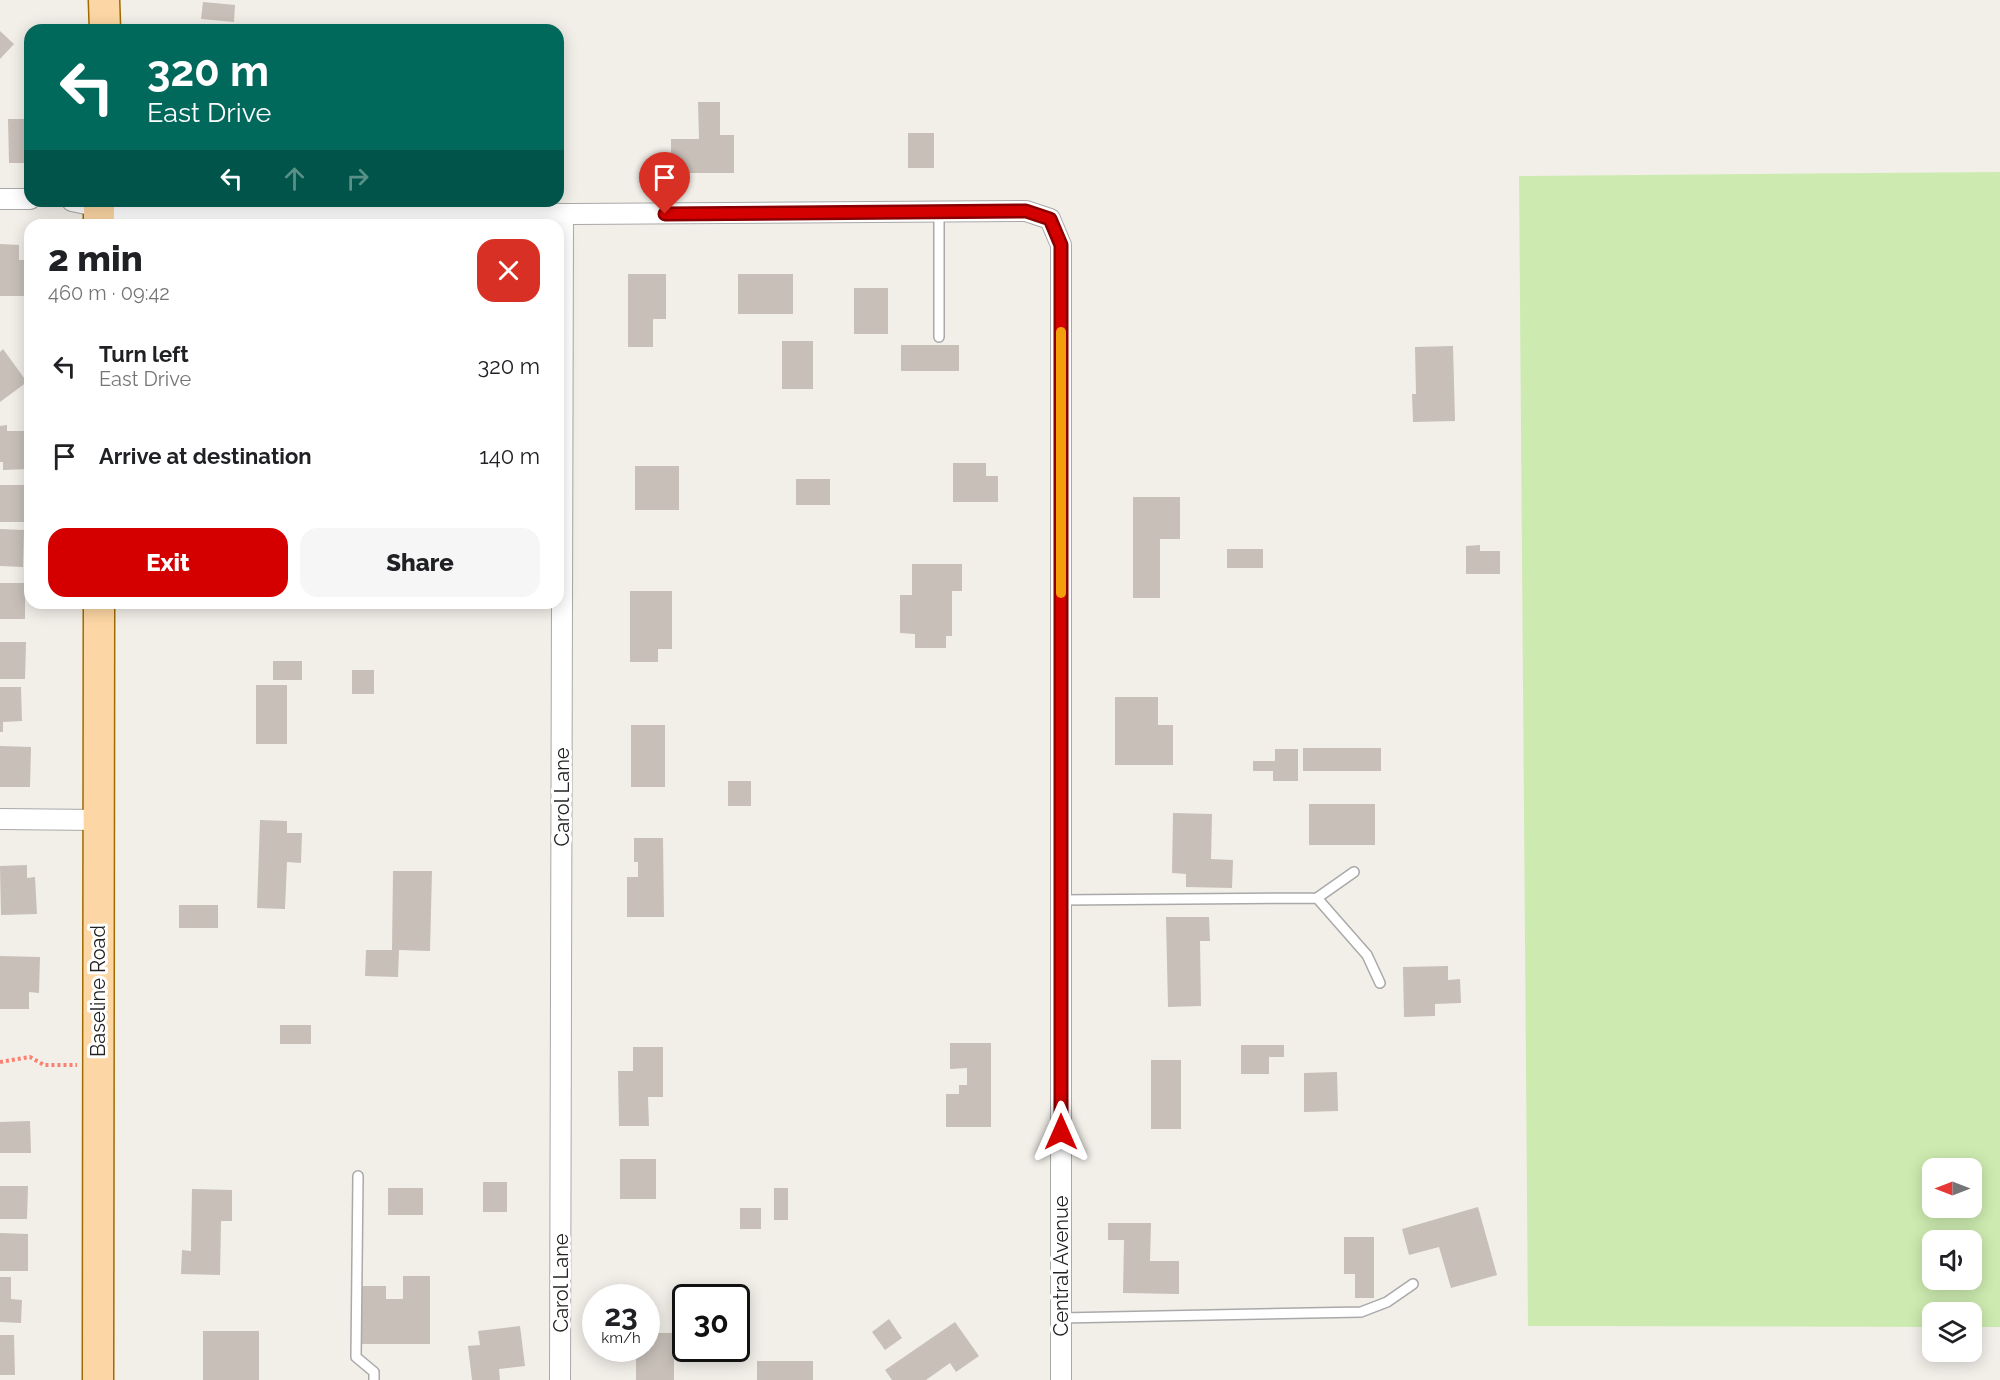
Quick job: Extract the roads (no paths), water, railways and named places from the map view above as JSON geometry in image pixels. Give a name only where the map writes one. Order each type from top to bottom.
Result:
[{"type":"main road","points":[[105,0],[105,24]]},
{"type":"main road","name":"Baseline Road","points":[[98,1380],[99,609]]},
{"type":"street","points":[[0,199],[24,199]]},
{"type":"street","points":[[93,208],[128,213],[563,214],[939,211]]},
{"type":"street","name":"Central Avenue","points":[[939,211],[1026,211],[1050,219],[1061,245],[1061,1380]]},
{"type":"street","name":"Carol Lane","points":[[563,214],[563,219]]},
{"type":"street","name":"Carol Lane","points":[[560,1380],[562,609]]},
{"type":"street","points":[[0,819],[97,820]]},
{"type":"lane","points":[[939,211],[939,338]]},
{"type":"lane","points":[[1061,900],[1317,898],[1354,872]]},
{"type":"lane","points":[[1317,898],[1368,955],[1380,983]]},
{"type":"lane","points":[[358,1176],[356,1357],[374,1372],[374,1380]]},
{"type":"lane","points":[[1061,1318],[1360,1312],[1387,1302],[1413,1284]]}]
